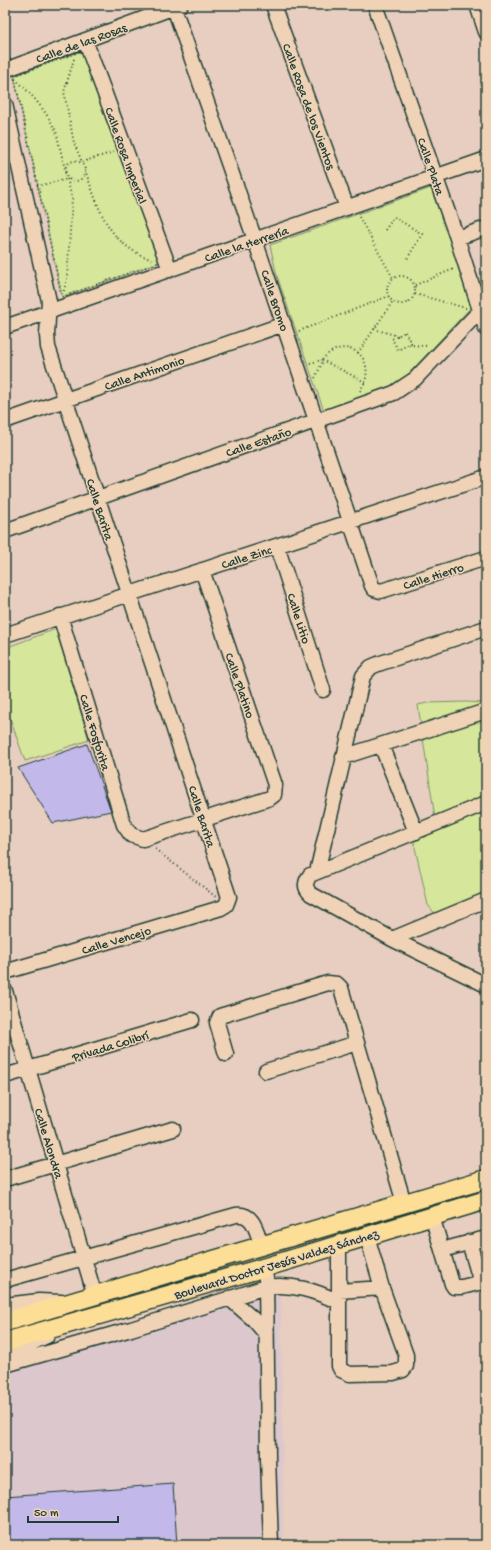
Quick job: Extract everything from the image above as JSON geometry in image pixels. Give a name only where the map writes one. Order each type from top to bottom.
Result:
[{"type":"main road","name":"Boulevard Doctor Jesús Valdez Sánchez","points":[[5,1322],[486,1179]]},
{"type":"main road","name":"Boulevard Doctor Jesús Valdez Sánchez","points":[[5,1342],[266,1267],[486,1200]]},
{"type":"street","name":"Calle Rosa de los Vientos","points":[[273,5],[352,211]]},
{"type":"street","name":"Calle Plata","points":[[375,5],[483,311],[486,329]]},
{"type":"street","points":[[477,5],[486,32]]},
{"type":"street","name":"Calle de las Rosas","points":[[10,74],[85,40],[176,6]]},
{"type":"street","name":"Calle Bromo","points":[[176,6],[372,586],[374,589],[381,591]]},
{"type":"street","name":"Calle Rosa Imperial","points":[[85,40],[165,265]]},
{"type":"street","name":"Calle Barita","points":[[5,104],[48,297],[50,311],[47,335],[48,347],[228,892],[229,897],[226,905]]},
{"type":"street","name":"Calle la Herrería","points":[[5,327],[50,311],[165,265],[352,211],[435,176],[486,159]]},
{"type":"street","points":[[457,238],[486,228]]},
{"type":"street","name":"Calle Estaño","points":[[5,530],[379,398],[405,386],[415,379],[469,322],[483,311]]},
{"type":"street","name":"Calle Antimonio","points":[[5,421],[284,324]]},
{"type":"street","name":"Calle Zinc","points":[[5,634],[486,477]]},
{"type":"street","name":"Calle Litio","points":[[277,546],[324,690]]},
{"type":"street","name":"Calle Hierro","points":[[381,591],[486,558]]},
{"type":"street","name":"Calle Platino","points":[[202,570],[275,785],[274,795],[270,798],[205,820]]},
{"type":"street","name":"Calle Fosforita","points":[[60,616],[124,825],[131,835],[143,839]]},
{"type":"street","points":[[316,872],[363,676],[370,667],[486,628]]},
{"type":"street","points":[[344,757],[486,711]]},
{"type":"street","points":[[381,745],[416,832]]},
{"type":"street","points":[[486,803],[316,872],[310,875],[306,880],[305,885],[308,891],[392,939],[486,984]]},
{"type":"street","points":[[143,839],[205,820]]},
{"type":"street","points":[[392,939],[486,900]]},
{"type":"street","name":"Calle Vencejo","points":[[5,972],[221,908],[226,905]]},
{"type":"street","points":[[226,1054],[217,1023],[220,1016],[328,983],[337,984],[341,988],[358,1043],[404,1203]]},
{"type":"street","name":"Calle Alondra","points":[[5,991],[95,1296]]},
{"type":"street","name":"Privada Colibrí","points":[[5,1076],[192,1020]]},
{"type":"street","points":[[266,1071],[358,1043]]},
{"type":"street","points":[[5,1179],[173,1129]]},
{"type":"street","points":[[5,1280],[243,1214],[249,1217],[252,1221],[262,1246]]},
{"type":"street","points":[[432,1216],[454,1287],[462,1287],[484,1282],[470,1242]]},
{"type":"street","points":[[339,1245],[339,1366],[341,1370],[350,1374],[399,1372],[406,1366],[406,1355],[382,1288],[367,1236]]},
{"type":"street","points":[[442,1250],[486,1238]]},
{"type":"street","points":[[266,1267],[266,1334],[271,1545]]},
{"type":"street","points":[[5,1365],[266,1286],[294,1286],[325,1296],[339,1297],[382,1288]]},
{"type":"street","points":[[229,1298],[253,1319],[266,1334]]},
{"type":"street","name":"Boulevard Doctor Jesús Valdez Sánchez","points":[[5,1305],[39,1301],[72,1303]]},
{"type":"street","name":"Boulevard Doctor Jesús Valdez Sánchez","points":[[5,1354],[36,1342],[66,1325]]},
{"type":"path","points":[[10,74],[14,76],[84,50],[119,150],[165,265]]},
{"type":"path","points":[[75,54],[64,92],[74,143],[101,213],[115,236],[127,247],[136,253],[165,265]]},
{"type":"path","points":[[10,74],[36,99],[56,131],[68,179],[72,204],[67,279],[62,295]]},
{"type":"path","points":[[10,74],[38,185],[62,295]]},
{"type":"path","points":[[66,173],[66,167],[70,162],[81,162],[119,150]]},
{"type":"path","points":[[24,189],[68,179],[75,181],[84,176],[85,170]]},
{"type":"path","points":[[352,211],[394,278]]},
{"type":"path","points":[[385,230],[394,217],[422,234],[407,258]]},
{"type":"path","points":[[62,295],[62,297],[160,262],[165,265]]},
{"type":"path","points":[[414,285],[459,267]]},
{"type":"path","points":[[404,276],[412,281],[414,285],[414,294],[409,301],[400,304],[393,301],[389,296],[387,287],[394,278],[404,276]]},
{"type":"path","points":[[414,294],[469,308],[464,314]]},
{"type":"path","points":[[296,332],[389,296]]},
{"type":"path","points":[[358,352],[393,301]]},
{"type":"path","points":[[374,329],[398,336]]},
{"type":"path","points":[[408,345],[411,343],[405,332],[392,339],[398,350],[408,345],[434,346]]},
{"type":"path","points":[[310,369],[308,363],[323,361],[365,382],[367,374],[363,358],[358,352],[342,348],[331,352],[323,361],[314,381],[312,375]]},
{"type":"path","points":[[143,839],[226,905]]},
{"type":"shaded area","points":[[281,1286],[283,1545],[5,1545],[5,1369]]},
{"type":"green space","points":[[84,50],[160,262],[62,297],[14,76]]},
{"type":"green space","points":[[431,188],[473,305],[401,382],[324,411],[277,276],[270,245]]},
{"type":"green space","points":[[56,629],[89,740],[25,761],[5,704],[5,648]]},
{"type":"green space","points":[[427,703],[486,703],[486,910],[461,914],[436,915],[428,905],[414,843],[435,818],[418,705]]},
{"type":"building","points":[[87,744],[111,811],[53,823],[18,768]]},
{"type":"building","points":[[173,1484],[177,1545],[5,1545],[5,1496]]}]
